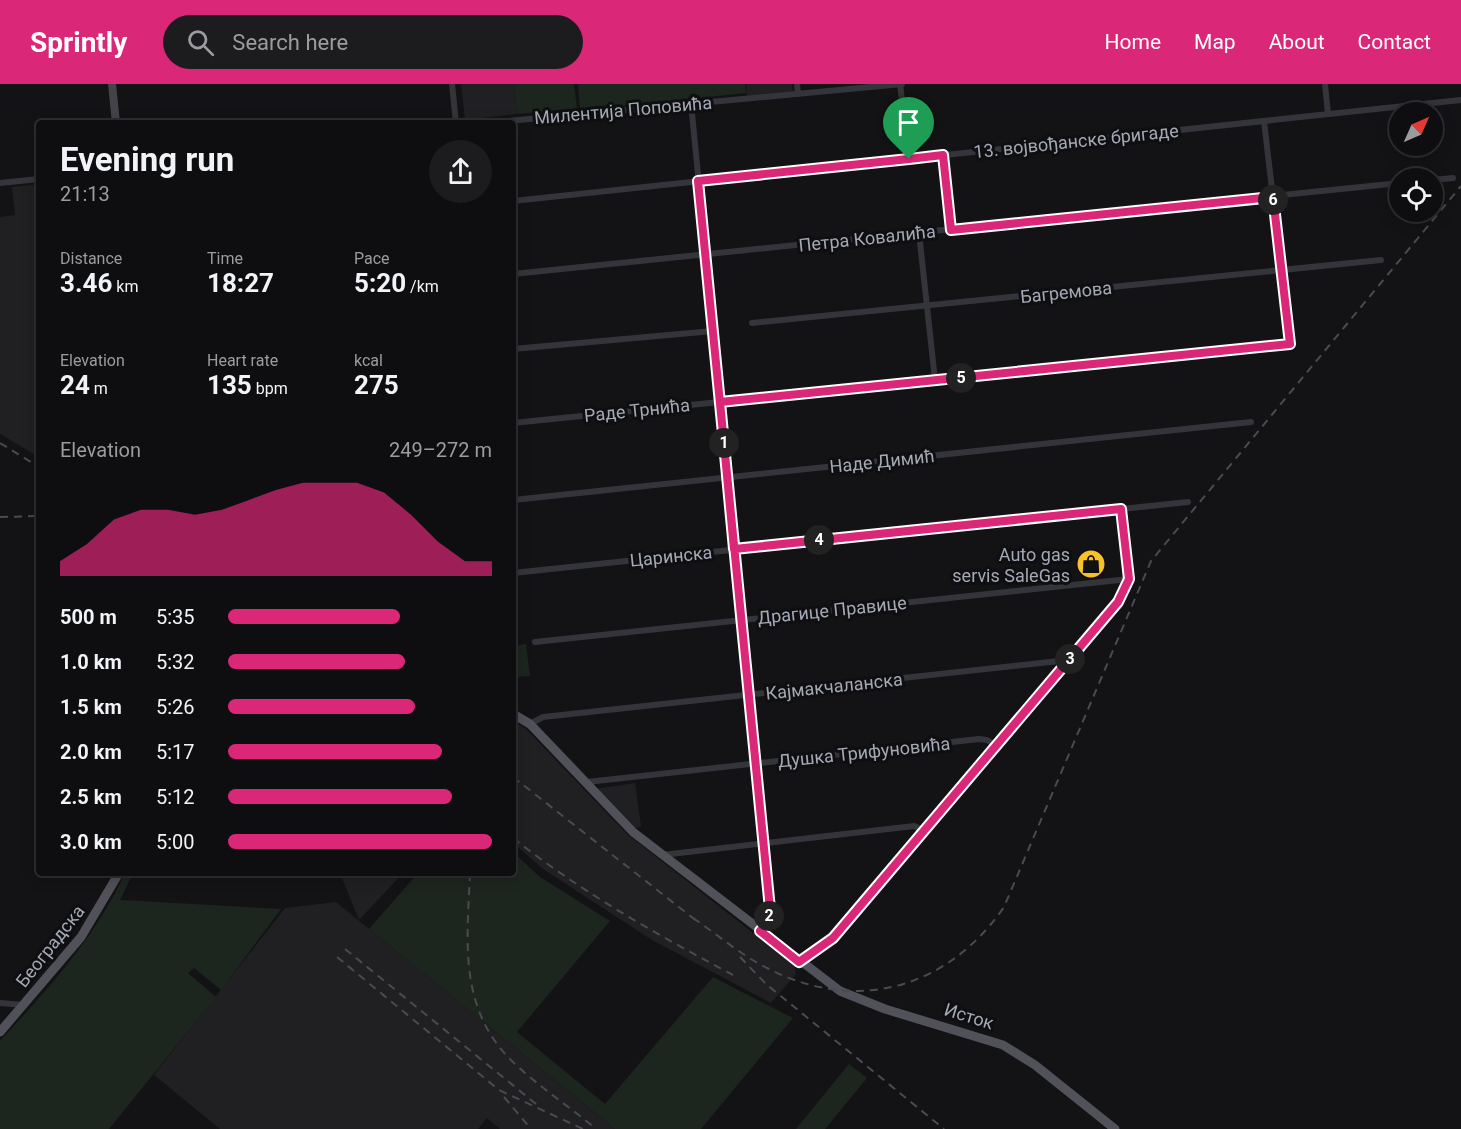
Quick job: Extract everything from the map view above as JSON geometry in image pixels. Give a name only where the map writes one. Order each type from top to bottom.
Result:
[{"type":"main road","points":[[112,84],[116,120]]},
{"type":"main road","name":"Исток","points":[[516,716],[530,724],[633,832],[799,962],[840,991],[860,1001],[1003,1045],[1035,1065],[1115,1129]]},
{"type":"main road","name":"Београдска","points":[[0,1032],[81,937],[117,876]]},
{"type":"street","points":[[452,84],[456,120]]},
{"type":"street","points":[[797,84],[798,94]]},
{"type":"street","points":[[902,84],[909,159]]},
{"type":"street","name":"Милентија Поповића","points":[[516,120],[902,84]]},
{"type":"street","points":[[1325,84],[1328,114]]},
{"type":"street","name":"13. војвођанске бригаде","points":[[516,201],[1461,100]]},
{"type":"street","points":[[691,103],[770,909],[768,922],[760,931]]},
{"type":"street","name":"Раде Трнића","points":[[516,423],[1290,344],[1264,121]]},
{"type":"street","points":[[943,155],[951,230]]},
{"type":"street","points":[[0,183],[36,178]]},
{"type":"street","points":[[1443,179],[1453,178]]},
{"type":"street","name":"Петра Ковалића","points":[[516,274],[1389,184]]},
{"type":"street","points":[[919,233],[936,380]]},
{"type":"street","name":"Багремова","points":[[752,323],[1381,260]]},
{"type":"street","points":[[516,349],[713,331]]},
{"type":"street","name":"Наде Димић","points":[[516,500],[1251,422]]},
{"type":"street","name":"Царинска","points":[[516,573],[1188,502]]},
{"type":"street","points":[[799,962],[833,938],[1118,602],[1129,579],[1121,509]]},
{"type":"street","name":"Драгице Правице","points":[[535,642],[1129,579]]},
{"type":"street","name":"Кајмакчаланска","points":[[530,724],[543,717],[1068,660]]},
{"type":"street","name":"Душка Трифуновића","points":[[587,782],[979,739],[987,740],[995,745]]},
{"type":"street","points":[[662,855],[914,826],[926,831]]},
{"type":"street","points":[[0,1003],[25,1005]]},
{"type":"shaded area","points":[[461,84],[514,84],[517,114],[465,120]]},
{"type":"shaded area","points":[[514,84],[574,84],[577,109],[517,114]]},
{"type":"shaded area","points":[[578,84],[745,84],[746,93],[580,110]]},
{"type":"shaded area","points":[[746,84],[792,84],[793,93],[747,98]]},
{"type":"shaded area","points":[[36,184],[36,455],[0,434],[0,217],[15,215],[12,187]]},
{"type":"shaded area","points":[[526,644],[530,676],[516,677],[516,646]]},
{"type":"shaded area","points":[[516,723],[525,728],[627,834],[794,965],[796,974],[771,1003],[652,940],[543,869],[516,846]]},
{"type":"shaded area","points":[[635,783],[641,826],[635,829],[595,789]]},
{"type":"shaded area","points":[[516,855],[540,877],[610,921],[517,1032],[605,1104],[713,977],[793,1018],[701,1129],[615,1129],[369,929],[415,876],[516,876]]},
{"type":"shaded area","points":[[124,876],[132,876],[120,900],[281,909],[221,990],[194,968],[188,973],[216,997],[109,1129],[0,1129],[0,1041],[69,962],[113,897]]},
{"type":"shaded area","points":[[341,876],[400,876],[359,920]]},
{"type":"shaded area","points":[[336,902],[615,1129],[500,1129],[487,1118],[478,1129],[220,1129],[154,1075],[285,908]]},
{"type":"shaded area","points":[[849,1064],[867,1078],[825,1129],[796,1129]]},
{"type":"railway","points":[[693,918],[759,964],[802,983],[835,990],[868,991],[899,985],[929,974],[956,957],[981,935],[1004,907],[1151,561],[1461,186]]},
{"type":"railway","points":[[0,443],[36,465]]},
{"type":"railway","points":[[0,517],[36,516]]},
{"type":"railway","points":[[516,779],[698,922]]},
{"type":"railway","points":[[516,840],[565,876],[620,911],[733,975]]},
{"type":"railway","points":[[470,876],[468,949],[470,974],[483,1021],[496,1042],[514,1063],[596,1129]]},
{"type":"railway","points":[[345,949],[536,1104]]},
{"type":"railway","points":[[337,957],[499,1090],[583,1129]]},
{"type":"railway","points":[[740,957],[766,984],[944,1129]]},
{"type":"railway","points":[[504,1097],[531,1129]]},
{"type":"place","name":"Auto gas servis SaleGas","points":[[1091,564]]},
{"type":"route","points":[[909,159],[698,181],[741,620],[756,763],[770,909],[768,922],[760,931],[799,962],[833,938],[1118,602],[1125,592],[1129,579],[1121,509],[734,549],[720,402],[1290,344],[1273,197],[951,230],[943,155],[909,159]]}]
